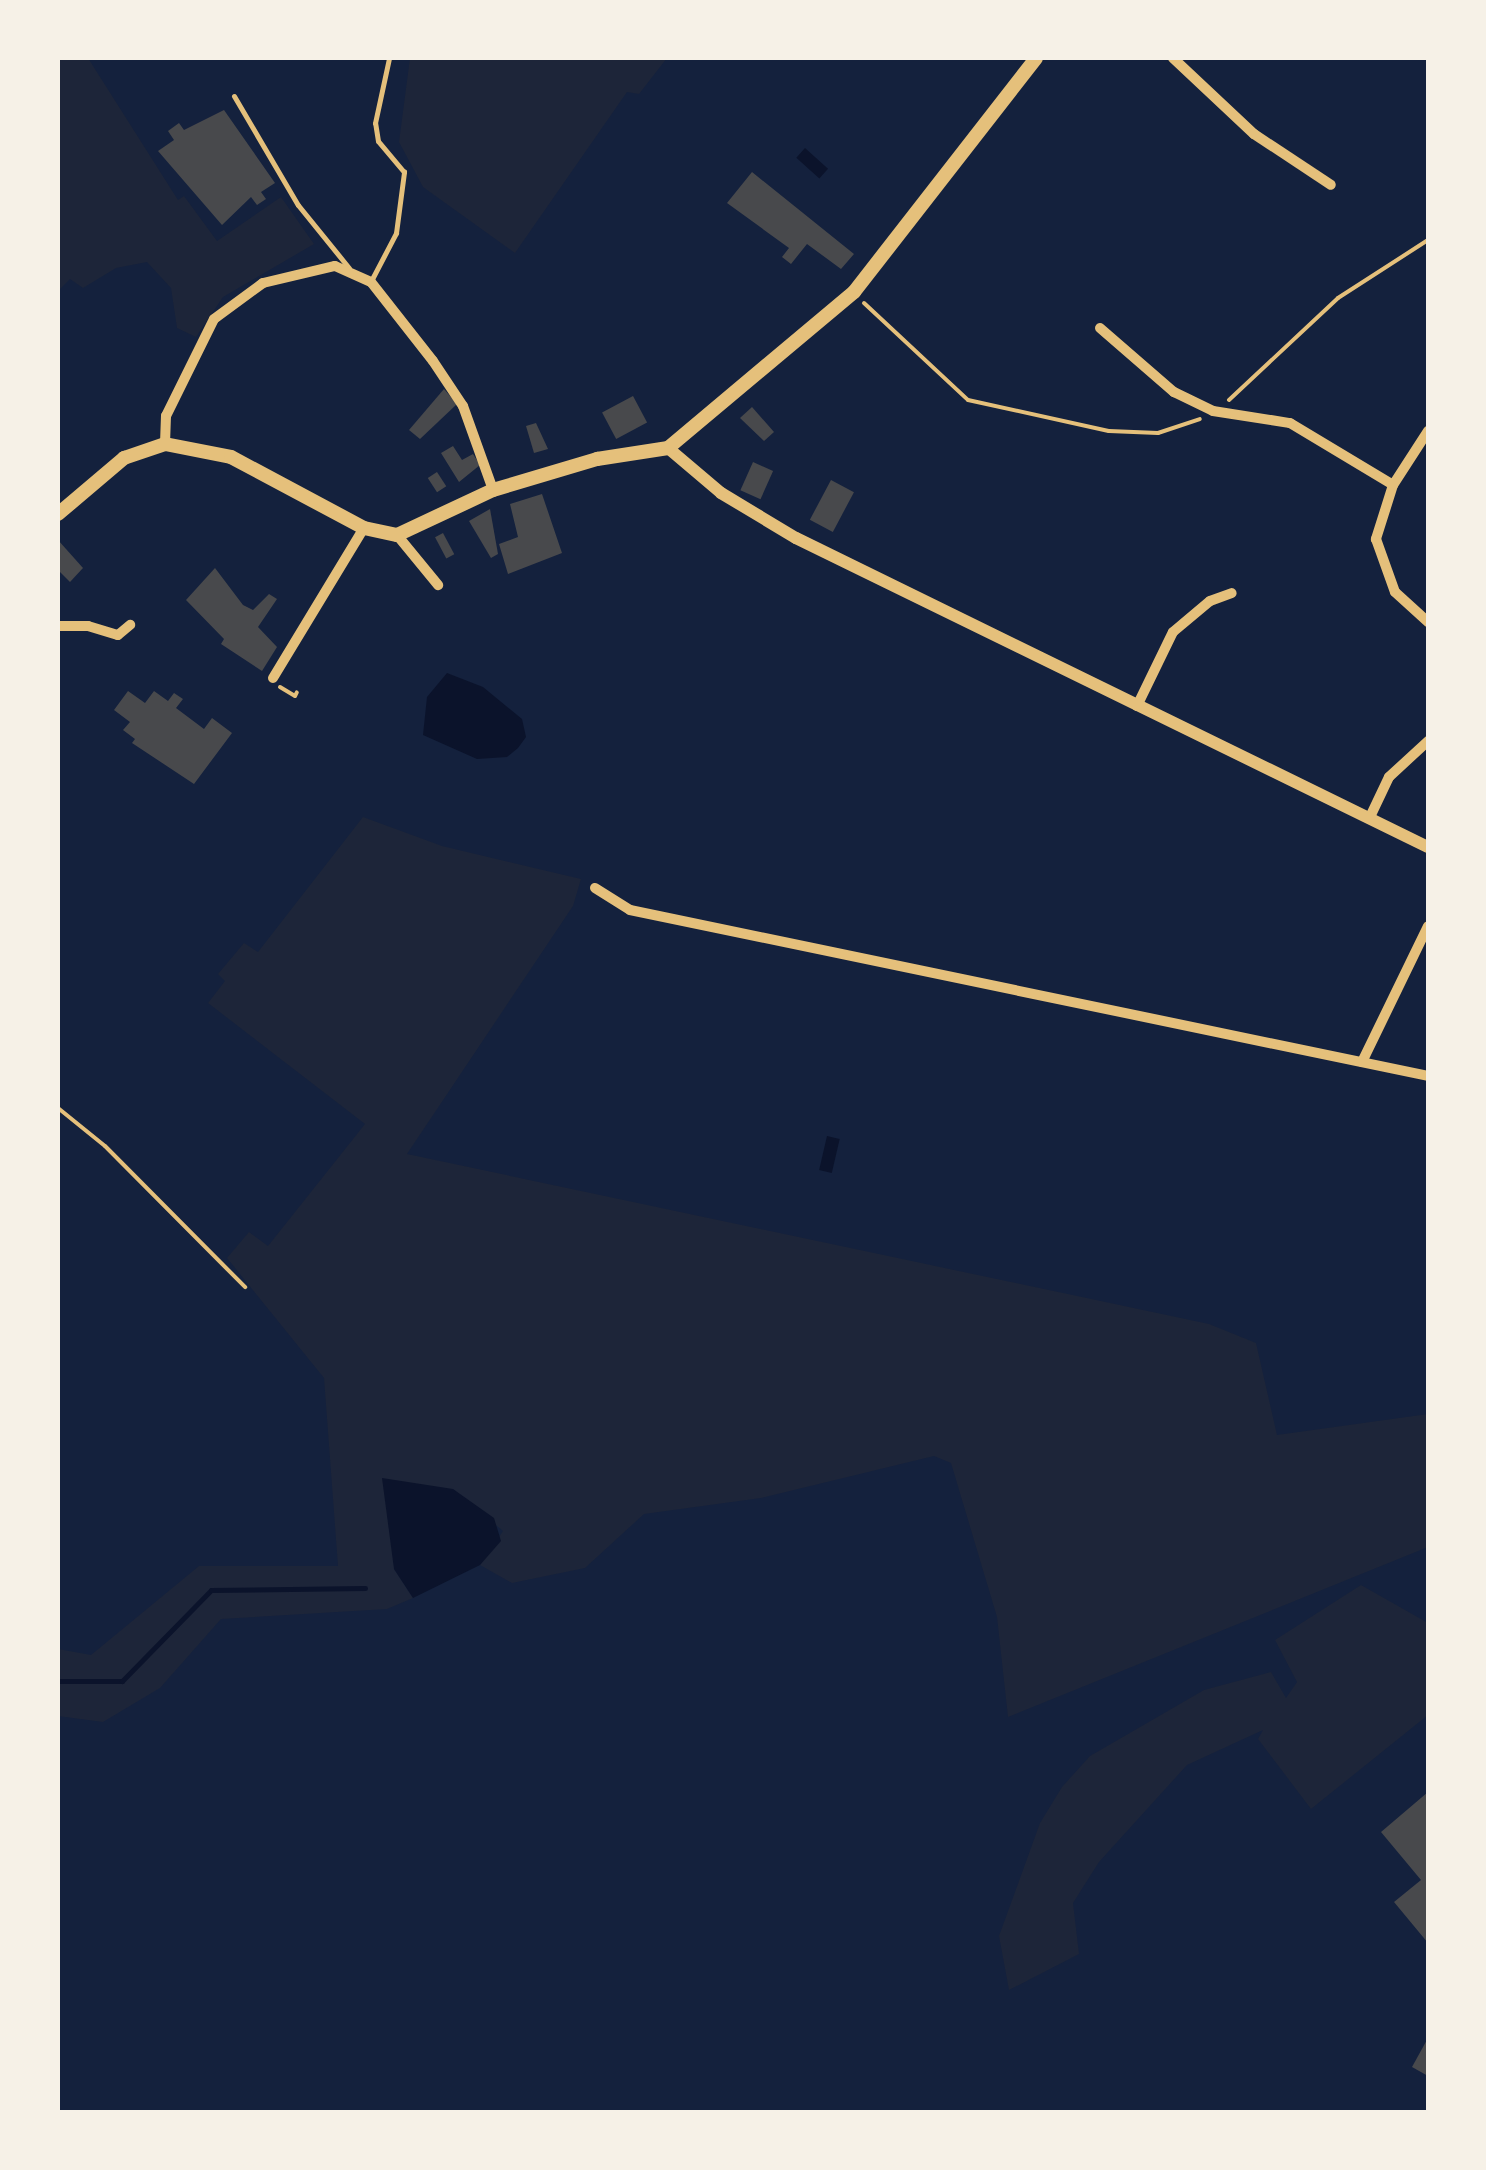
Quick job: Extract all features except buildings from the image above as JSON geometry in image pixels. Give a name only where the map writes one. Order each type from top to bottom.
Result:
[{"type":"main road","points":[[58,514],[124,458],[165,444],[230,457],[364,528],[398,536],[493,490],[597,460],[668,448],[854,292],[1036,58]]},
{"type":"street","points":[[1173,58],[1254,134],[1331,185]]},
{"type":"street","points":[[165,444],[166,416],[214,318],[288,273],[349,268],[371,282],[463,406],[493,490]]},
{"type":"street","points":[[1100,328],[1174,392],[1213,410],[1290,423],[1393,485]]},
{"type":"street","points":[[1428,431],[1393,485],[1376,539],[1380,560],[1395,592],[1428,622]]},
{"type":"street","points":[[668,448],[753,515],[1428,846]]},
{"type":"street","points":[[273,680],[364,528]]},
{"type":"street","points":[[398,536],[438,585]]},
{"type":"street","points":[[1137,706],[1172,632],[1210,601],[1232,593]]},
{"type":"street","points":[[58,626],[88,626],[118,635],[130,626]]},
{"type":"street","points":[[1370,817],[1390,777],[1428,741]]},
{"type":"street","points":[[595,888],[630,910],[1428,1076]]},
{"type":"street","points":[[1362,1062],[1428,926]]},
{"type":"lane","points":[[371,282],[396,233],[404,172],[378,141],[375,123],[389,58]]},
{"type":"lane","points":[[234,96],[298,205],[349,268]]},
{"type":"path","points":[[273,680],[297,692]]},
{"type":"path","points":[[58,1108],[105,1146],[245,1287]]},
{"type":"shaded area","points":[[58,58],[88,58],[178,200],[184,196],[217,241],[281,197],[314,244],[223,297],[196,337],[177,328],[171,288],[147,262],[116,268],[83,288],[70,279],[58,291]]},
{"type":"shaded area","points":[[410,58],[667,58],[639,94],[627,92],[515,253],[423,187],[399,142]]},
{"type":"shaded area","points":[[805,148],[828,169],[819,178],[796,158]]},
{"type":"shaded area","points":[[447,673],[483,687],[522,719],[526,737],[518,748],[507,757],[477,759],[423,735],[427,697]]},
{"type":"shaded area","points":[[363,817],[442,846],[581,879],[573,906],[407,1154],[1209,1324],[1256,1343],[1277,1435],[1428,1414],[1428,1547],[1008,1717],[997,1617],[951,1463],[934,1456],[761,1498],[644,1514],[585,1568],[512,1583],[480,1565],[503,1531],[453,1489],[394,1569],[413,1598],[387,1609],[221,1619],[160,1688],[103,1722],[58,1716],[58,1649],[91,1655],[199,1566],[338,1566],[324,1378],[227,1258],[249,1232],[268,1246],[365,1124],[208,1003],[225,981],[218,974],[244,943],[258,952]]},
{"type":"shaded area","points":[[827,1136],[840,1139],[832,1173],[819,1170]]},
{"type":"shaded area","points":[[382,1478],[453,1489],[494,1518],[501,1541],[480,1565],[413,1598],[394,1569]]},
{"type":"shaded area","points":[[1361,1585],[1428,1623],[1428,1715],[1311,1809],[1258,1739],[1263,1730],[1187,1765],[1099,1862],[1073,1903],[1079,1954],[1009,1990],[999,1936],[1040,1823],[1062,1787],[1090,1756],[1204,1690],[1271,1672],[1286,1698],[1297,1682],[1275,1640]]},
{"type":"waterway","points":[[58,1681],[122,1681],[211,1590],[365,1588]]}]
